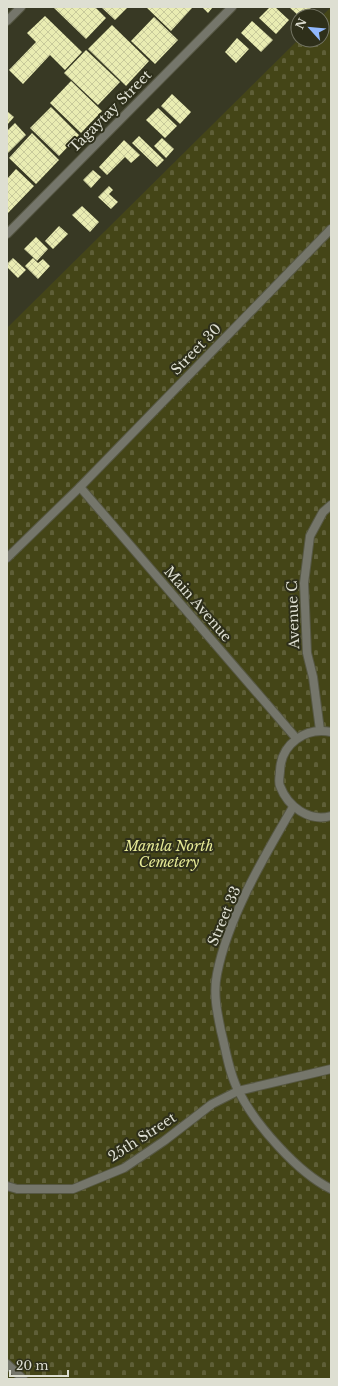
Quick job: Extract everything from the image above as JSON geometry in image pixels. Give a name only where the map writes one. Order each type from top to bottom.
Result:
[{"type":"street","points":[[7,21],[21,7]]},
{"type":"street","name":"Tagaytay Street","points":[[7,234],[232,7]]},
{"type":"street","name":"Street 30","points":[[7,558],[80,487],[331,229]]},
{"type":"street","name":"Main Avenue","points":[[80,487],[296,738]]},
{"type":"street","name":"Avenue C","points":[[320,730],[313,677],[307,653],[304,583],[310,536],[323,512],[331,505]]},
{"type":"street","points":[[331,732],[320,730],[307,732],[296,738],[280,759],[279,785],[293,807],[308,815],[324,818],[331,816]]},
{"type":"street","name":"Street 33","points":[[293,807],[273,841],[231,924],[216,976],[215,1004],[226,1051],[238,1091],[261,1126],[294,1162],[331,1189]]},
{"type":"street","name":"25th Street","points":[[7,1186],[17,1188],[73,1189],[124,1168],[164,1141],[212,1104],[238,1091],[331,1069]]},
{"type":"street","points":[[7,1364],[23,1379]]},
{"type":"green space","name":"Manila North Cemetery","points":[[331,7],[331,1379],[7,1379],[7,328],[290,48],[330,48]]},
{"type":"building","points":[[53,7],[95,7],[106,18],[86,39]]},
{"type":"building","points":[[101,7],[128,7],[115,20]]},
{"type":"building","points":[[146,7],[193,7],[171,31]]},
{"type":"building","points":[[202,7],[213,7],[208,13]]},
{"type":"building","points":[[270,7],[275,7],[289,20],[276,34],[259,18]]},
{"type":"building","points":[[289,7],[310,8],[290,8]]},
{"type":"building","points":[[45,16],[82,52],[65,70],[50,55],[23,84],[9,70],[36,42],[27,33]]},
{"type":"building","points":[[154,17],[178,40],[155,64],[131,41]]},
{"type":"building","points":[[252,21],[273,40],[261,52],[241,33]]},
{"type":"building","points":[[112,25],[149,61],[126,86],[88,49]]},
{"type":"building","points":[[237,38],[249,49],[236,63],[225,52]]},
{"type":"building","points":[[86,50],[120,82],[98,105],[64,73]]},
{"type":"building","points":[[71,81],[102,111],[81,133],[50,103]]},
{"type":"building","points":[[172,94],[191,112],[180,124],[161,106]]},
{"type":"building","points":[[51,107],[79,135],[59,156],[30,128]]},
{"type":"building","points":[[158,108],[177,126],[165,138],[146,120]]},
{"type":"building","points":[[7,111],[14,117],[7,125]]},
{"type":"building","points":[[15,123],[26,135],[7,154],[7,131]]},
{"type":"building","points":[[32,133],[59,160],[36,184],[9,158]]},
{"type":"building","points":[[139,136],[164,160],[157,167],[132,143]]},
{"type":"building","points":[[162,138],[174,149],[166,158],[154,146]]},
{"type":"building","points":[[124,140],[140,155],[131,163],[125,157],[107,175],[99,167]]},
{"type":"building","points":[[16,169],[34,186],[8,213],[7,179]]},
{"type":"building","points":[[93,170],[101,177],[91,188],[83,180]]},
{"type":"building","points":[[109,186],[113,190],[109,194],[118,202],[111,209],[98,197]]},
{"type":"building","points":[[82,206],[99,222],[90,232],[72,215]]},
{"type":"building","points":[[59,226],[68,234],[53,249],[45,241]]},
{"type":"building","points":[[36,237],[48,249],[37,261],[24,249]]},
{"type":"building","points":[[13,258],[26,270],[18,278],[7,267],[7,264]]},
{"type":"building","points":[[33,258],[38,263],[43,259],[50,266],[38,279],[25,266]]}]
